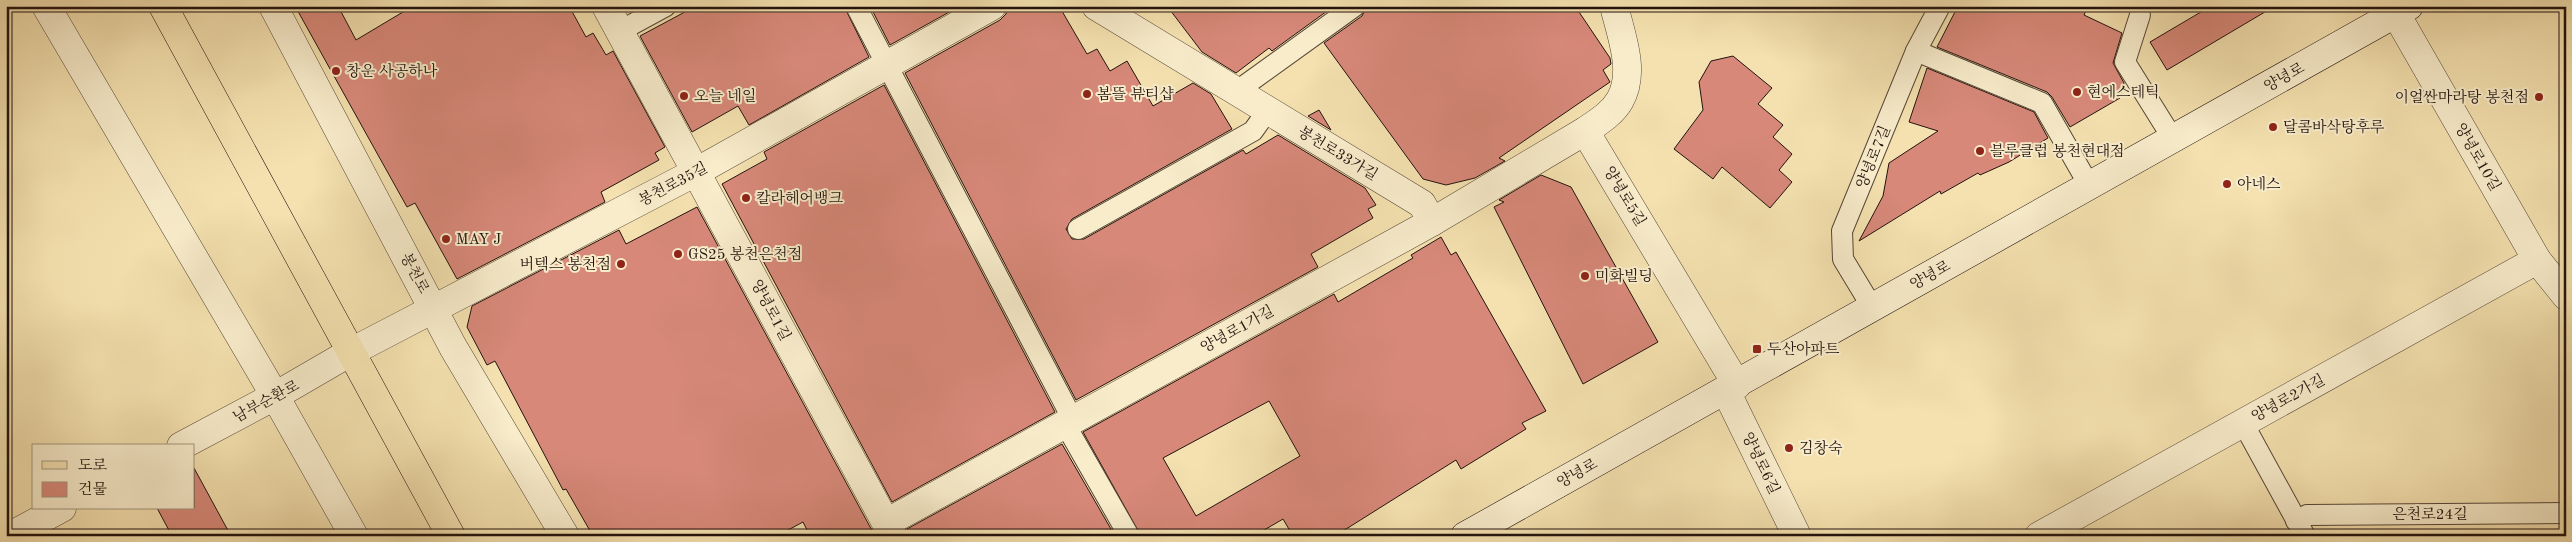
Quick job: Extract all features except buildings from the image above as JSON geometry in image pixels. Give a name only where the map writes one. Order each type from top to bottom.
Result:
[{"type":"main road","points":[[163,6],[349,353],[451,536]]},
{"type":"street","points":[[46,6],[275,396],[354,536]]},
{"type":"street","name":"봉천로","points":[[273,6],[454,347],[565,536]]},
{"type":"street","name":"양녕로1길","points":[[606,6],[890,530]]},
{"type":"street","name":"봉천로35길","points":[[349,353],[435,310],[696,172],[992,6]]},
{"type":"street","name":"봉천로33가길","points":[[1096,6],[1422,204],[1432,222]]},
{"type":"street","points":[[1585,131],[1608,115],[1620,101],[1626,85],[1627,57],[1614,6]]},
{"type":"street","name":"양녕로","points":[[1465,536],[1731,388],[2399,9]]},
{"type":"street","name":"양녕로10길","points":[[2399,9],[2537,260],[2566,296]]},
{"type":"street","name":"양녕로1가길","points":[[890,530],[1069,422],[1432,222],[1585,131]]},
{"type":"street","name":"양녕로5길","points":[[1585,131],[1731,388]]},
{"type":"street","name":"양녕로2가길","points":[[2039,536],[2537,260]]},
{"type":"street","name":"남부순환로","points":[[185,444],[275,396],[349,353]]},
{"type":"street","name":"양녕로6길","points":[[1731,388],[1797,536]]},
{"type":"street","points":[[10,536],[58,510]]},
{"type":"lane","points":[[620,31],[666,6]]},
{"type":"lane","points":[[856,6],[1129,536]]},
{"type":"lane","points":[[1237,91],[1355,6]]},
{"type":"lane","name":"양녕로7길","points":[[1872,307],[1843,259],[1842,231],[1916,51],[1940,6]]},
{"type":"lane","points":[[2140,15],[2125,62],[2172,139]]},
{"type":"lane","points":[[1916,51],[2042,104],[2089,186]]},
{"type":"lane","points":[[1078,228],[1253,131],[1268,110]]},
{"type":"lane","points":[[2243,423],[2300,528]]},
{"type":"lane","name":"은천로24길","points":[[2300,528],[2307,515],[2566,513]]},
{"type":"place","name":"창운 사공하나","points":[[336,71]]},
{"type":"place","name":"현에스테틱","points":[[2077,92]]},
{"type":"place","name":"봄뜰 뷰티샵","points":[[1087,94]]},
{"type":"place","name":"오늘 네일","points":[[684,96]]},
{"type":"place","name":"이얼싼마라탕 봉천점","points":[[2539,97]]},
{"type":"place","name":"달콤바삭탕후루","points":[[2273,127]]},
{"type":"place","name":"블루클럽 봉천현대점","points":[[1980,151]]},
{"type":"place","name":"아네스","points":[[2227,184]]},
{"type":"place","name":"칼라헤어뱅크","points":[[746,198]]},
{"type":"place","name":"MAY J","points":[[446,239]]},
{"type":"place","name":"GS25 봉천은천점","points":[[678,254]]},
{"type":"place","name":"버텍스 봉천점","points":[[621,264]]},
{"type":"place","name":"미화빌딩","points":[[1585,276]]},
{"type":"place","name":"두산아파트","points":[[1757,349]]},
{"type":"place","name":"김창숙","points":[[1789,448]]}]
